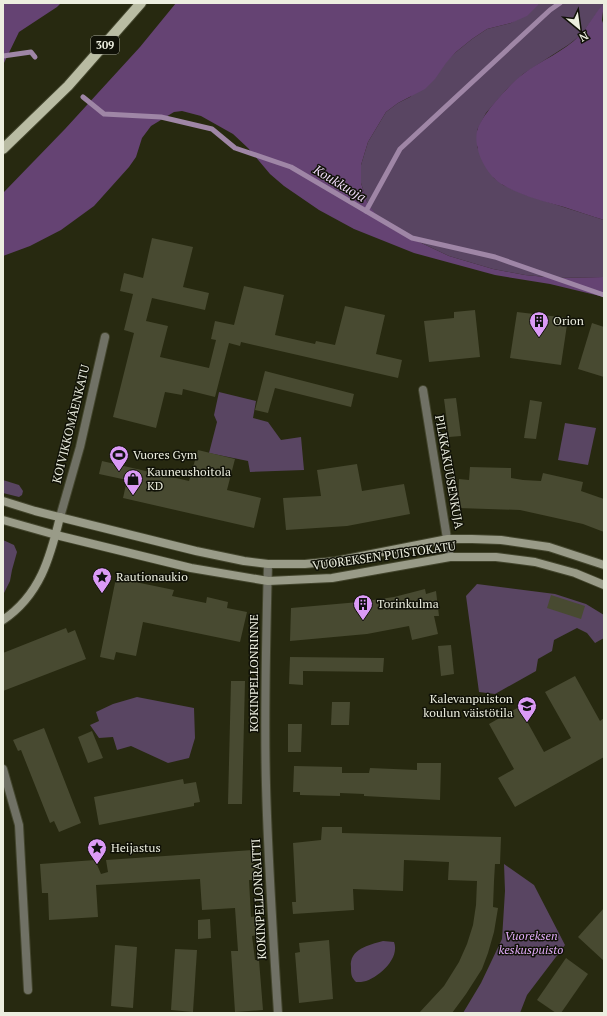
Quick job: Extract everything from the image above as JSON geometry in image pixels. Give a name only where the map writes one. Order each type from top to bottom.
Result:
[{"type":"main road","name":"309","points":[[3,149],[68,86],[141,3]]},
{"type":"main road","name":"VUOREKSEN PUISTOKATU","points":[[3,501],[35,511],[196,551],[244,561],[268,564],[305,564],[336,561],[448,539],[501,540],[549,547],[604,565]]},
{"type":"main road","points":[[3,620],[13,613],[27,599],[38,583],[47,564],[60,517]]},
{"type":"main road","name":"VUOREKSEN PUISTOKATU","points":[[3,520],[56,535],[190,568],[268,581],[332,578],[450,557],[496,557],[535,562],[575,573],[604,585]]},
{"type":"street","name":"KOIVIKKOMÄENKATU","points":[[60,517],[80,447],[105,337]]},
{"type":"street","name":"PILKKAKUUSENKUJA","points":[[423,390],[450,557]]},
{"type":"street","name":"KOKINPELLONRINNE","points":[[266,783],[266,602],[268,564]]},
{"type":"street","points":[[3,769],[19,825],[28,990]]},
{"type":"street","name":"KOKINPELLONRAITTI","points":[[266,783],[272,928],[278,1013]]},
{"type":"green space","points":[[540,3],[604,3],[581,35],[523,74],[506,90],[486,113],[477,130],[477,147],[494,178],[503,185],[526,195],[604,220],[604,277],[557,278],[525,275],[493,269],[449,256],[394,230],[376,216],[367,202],[361,183],[361,165],[368,142],[386,112],[398,103],[410,97],[456,52],[472,39],[487,29],[511,23]]},
{"type":"green space","points":[[219,392],[256,401],[253,418],[268,422],[281,440],[301,437],[304,470],[250,472],[248,461],[209,453],[217,422],[214,415]]},
{"type":"green space","points":[[565,423],[596,428],[588,465],[558,460]]},
{"type":"green space","points":[[3,480],[19,485],[23,491],[22,495],[19,497],[3,493]]},
{"type":"green space","points":[[3,540],[14,545],[17,552],[10,581],[3,595]]},
{"type":"green space","points":[[477,584],[555,594],[586,604],[604,615],[604,638],[595,643],[587,633],[577,628],[554,640],[552,651],[538,659],[536,671],[495,694],[479,692],[466,596]]},
{"type":"green space","points":[[137,697],[194,708],[195,738],[189,758],[168,763],[131,746],[117,750],[113,737],[99,738],[90,725],[99,721],[96,712],[113,704]]},
{"type":"green space","name":"Vuoreksen keskuspuisto","points":[[504,864],[534,885],[565,945],[527,995],[520,1013],[463,1013],[481,983],[502,939],[505,891]]},
{"type":"green space","points":[[383,941],[394,942],[394,954],[388,966],[371,979],[356,982],[351,974],[351,961],[353,956],[366,946]]},
{"type":"shaded area","points":[[3,3],[61,3],[19,32],[3,65]]},
{"type":"shaded area","points":[[176,3],[540,3],[527,16],[511,23],[487,29],[472,39],[456,52],[435,79],[425,89],[398,103],[386,112],[368,142],[361,165],[361,183],[367,202],[377,216],[394,230],[449,256],[493,269],[525,275],[557,278],[604,277],[604,297],[550,284],[495,275],[414,253],[354,229],[319,210],[284,186],[270,174],[248,148],[233,134],[201,116],[182,111],[174,112],[151,126],[142,138],[136,157],[129,167],[94,206],[61,230],[30,246],[3,256],[3,193],[65,129],[140,47]]},
{"type":"shaded area","points":[[604,3],[602,20],[604,26],[604,220],[533,198],[503,185],[497,181],[482,162],[476,138],[477,131],[484,117],[504,92],[523,74],[574,41]]},
{"type":"building","points":[[152,238],[193,247],[183,287],[209,293],[205,310],[152,298],[146,321],[168,326],[160,357],[209,368],[216,340],[211,339],[215,321],[234,325],[244,286],[284,295],[275,335],[315,344],[316,341],[335,345],[345,306],[385,315],[376,354],[402,360],[398,378],[241,342],[240,346],[229,343],[215,397],[183,389],[182,395],[165,392],[156,428],[113,417],[134,333],[124,330],[133,294],[120,291],[124,273],[143,278]]},
{"type":"building","points":[[475,310],[480,357],[429,362],[424,321],[454,318],[454,312]]},
{"type":"building","name":"Orion","points":[[517,312],[568,318],[561,365],[510,358]]},
{"type":"building","points":[[592,323],[604,327],[604,377],[578,369]]},
{"type":"building","points":[[265,371],[354,394],[351,407],[275,388],[268,413],[255,410]]},
{"type":"building","points":[[456,398],[461,436],[449,437],[444,399]]},
{"type":"building","points":[[530,400],[542,402],[536,439],[524,438]]},
{"type":"building","points":[[198,450],[235,459],[227,490],[261,498],[254,528],[123,498],[127,480],[99,474],[102,461],[189,481]]},
{"type":"building","points":[[357,464],[362,491],[404,484],[410,514],[347,526],[286,530],[283,498],[321,496],[317,470]]},
{"type":"building","points":[[470,467],[511,468],[511,478],[523,480],[541,481],[543,473],[583,482],[581,491],[604,499],[604,532],[583,524],[520,510],[458,508],[459,479],[469,480]]},
{"type":"building","points":[[116,578],[174,590],[172,596],[206,603],[207,597],[228,602],[227,608],[247,612],[240,642],[143,622],[136,656],[116,652],[114,660],[100,657]]},
{"type":"building","name":"Torinkulma","points":[[425,589],[426,594],[436,591],[439,616],[434,616],[438,634],[412,640],[409,626],[367,634],[290,641],[291,608],[359,602],[394,597]]},
{"type":"building","points":[[551,595],[585,606],[581,619],[547,608]]},
{"type":"building","points":[[66,628],[68,633],[75,630],[86,659],[3,691],[3,653]]},
{"type":"building","points":[[451,645],[454,674],[441,676],[438,646]]},
{"type":"building","points":[[290,657],[384,658],[383,672],[303,671],[303,685],[289,684]]},
{"type":"building","points":[[575,676],[600,721],[604,718],[604,757],[515,807],[498,778],[514,769],[489,724],[519,707],[544,752],[571,738],[545,692]]},
{"type":"building","points":[[231,681],[245,681],[242,804],[228,804]]},
{"type":"building","points":[[332,702],[350,702],[349,725],[331,725]]},
{"type":"building","points":[[288,724],[302,724],[301,752],[288,752]]},
{"type":"building","points":[[44,728],[81,823],[59,832],[54,821],[50,823],[21,750],[18,751],[13,740]]},
{"type":"building","points":[[92,731],[103,758],[88,763],[78,737]]},
{"type":"building","points":[[417,763],[441,763],[440,800],[364,796],[364,794],[340,793],[340,796],[300,795],[300,792],[293,792],[294,766],[342,767],[342,773],[369,773],[370,768],[417,770]]},
{"type":"building","points":[[183,779],[184,784],[196,782],[200,802],[194,803],[194,806],[99,825],[94,797]]},
{"type":"building","points":[[322,827],[342,827],[342,833],[501,837],[500,864],[495,864],[493,907],[498,908],[494,932],[482,969],[452,1013],[419,1013],[444,986],[459,962],[467,944],[473,925],[477,881],[448,880],[449,862],[404,860],[403,891],[353,889],[354,910],[293,914],[292,902],[296,902],[293,843],[321,840]]},
{"type":"building","points":[[253,850],[255,880],[249,880],[251,917],[257,916],[258,935],[252,936],[255,960],[259,960],[263,1010],[235,1012],[231,951],[238,951],[235,908],[202,910],[200,879],[96,885],[98,917],[49,920],[48,893],[42,893],[40,864],[95,860],[101,874],[108,872],[106,860]]},
{"type":"building","points":[[604,908],[604,961],[578,937]]},
{"type":"building","points":[[210,919],[211,938],[198,939],[198,920]]},
{"type":"building","points":[[329,940],[333,999],[299,1003],[295,953],[300,952],[299,943]]},
{"type":"building","points":[[115,945],[137,947],[133,1008],[111,1006]]},
{"type":"building","points":[[175,949],[197,950],[193,1012],[171,1010]]},
{"type":"building","points":[[566,958],[588,974],[561,1013],[556,1013],[537,1000]]},
{"type":"waterway","name":"Koukkuoja","points":[[83,97],[104,114],[161,117],[212,129],[235,148],[291,167],[366,211],[400,149],[550,10],[560,3]]},
{"type":"waterway","name":"Koukkuoja","points":[[3,56],[31,52],[35,57]]},
{"type":"waterway","points":[[366,211],[412,238],[495,257],[604,295]]},
{"type":"place","name":"Orion","points":[[539,338]]},
{"type":"place","name":"Vuores Gym","points":[[119,472]]},
{"type":"place","name":"Kauneushoitola KD","points":[[133,496]]},
{"type":"place","name":"Rautionaukio","points":[[102,594]]},
{"type":"place","name":"Torinkulma","points":[[363,621]]},
{"type":"place","name":"Kalevanpuiston koulun väistötila","points":[[527,723]]},
{"type":"place","name":"Heijastus","points":[[97,865]]}]
